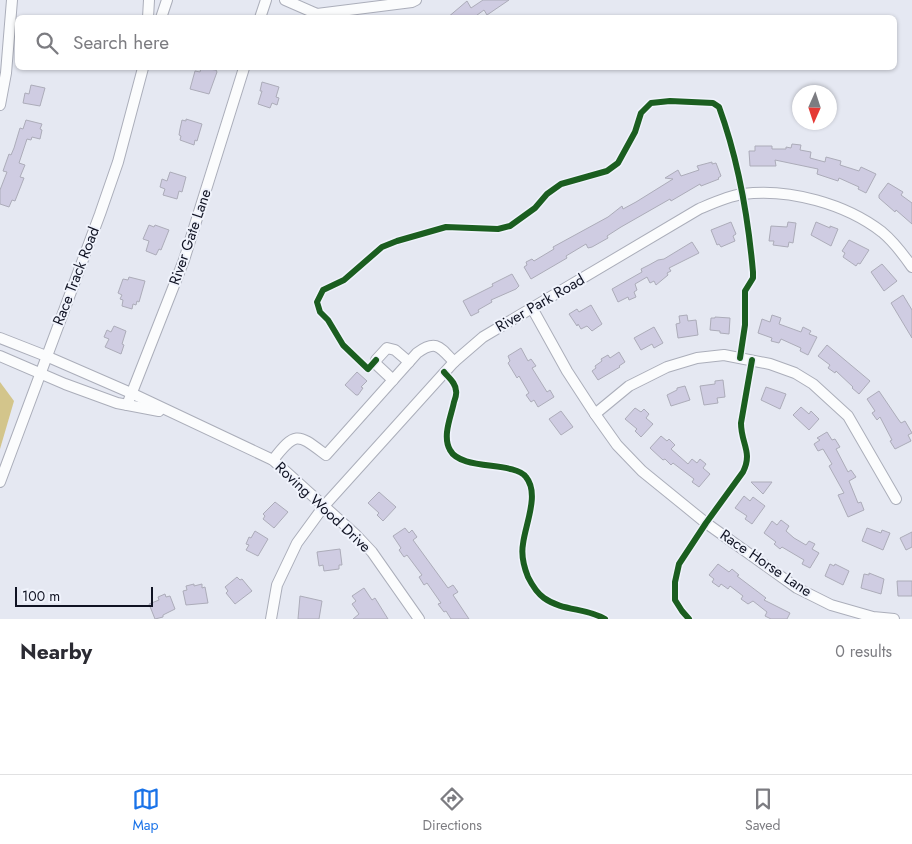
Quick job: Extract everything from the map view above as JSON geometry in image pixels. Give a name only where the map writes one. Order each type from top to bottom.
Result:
[{"type":"street","points":[[0,105],[6,73],[12,0]]},
{"type":"street","points":[[148,0],[148,15]]},
{"type":"street","points":[[162,15],[167,0]]},
{"type":"street","points":[[261,15],[266,0]]},
{"type":"street","points":[[285,0],[317,14],[416,0]]},
{"type":"street","name":"Race Track Road","points":[[0,482],[118,162],[142,70]]},
{"type":"street","name":"River Gate Lane","points":[[127,405],[184,260],[243,70]]},
{"type":"street","name":"River Park Road","points":[[272,619],[277,585],[297,543],[324,506],[454,362],[483,336],[699,209],[742,194],[758,193],[810,198],[853,214],[881,232],[900,250],[912,267]]},
{"type":"street","name":"Race Horse Lane","points":[[532,308],[567,371],[595,414],[617,445],[642,471],[706,522],[797,588],[831,604],[874,617],[894,619]]},
{"type":"street","name":"Roving Wood Drive","points":[[0,338],[131,393],[273,460],[356,535],[372,552],[419,619]]},
{"type":"street","points":[[273,460],[285,445],[297,438],[305,439],[326,455],[417,353],[430,345],[442,348],[454,362]]},
{"type":"street","points":[[393,380],[377,365],[376,360],[387,348],[395,350],[409,362]]},
{"type":"street","points":[[595,414],[629,386],[667,367],[697,358],[724,355],[770,364],[795,373],[813,384],[848,416],[896,499]]},
{"type":"street","name":"Roving Wood Drive","points":[[0,356],[91,393],[127,405],[172,414]]},
{"type":"shaded area","points":[[0,382],[14,401],[0,449]]},
{"type":"building","points":[[483,0],[509,0],[487,15],[484,10],[477,15],[451,15],[467,1],[471,8]]},
{"type":"building","points":[[200,70],[216,70],[217,72],[209,94],[190,89],[195,71],[200,72]]},
{"type":"building","points":[[262,82],[279,87],[276,97],[279,98],[277,105],[272,103],[270,108],[258,104],[262,91],[260,91]]},
{"type":"building","points":[[31,85],[45,88],[40,106],[23,103],[25,93],[29,94]]},
{"type":"building","points":[[186,119],[202,124],[194,145],[180,140],[182,120],[186,121]]},
{"type":"building","points":[[26,120],[42,124],[40,129],[42,130],[40,139],[32,137],[31,140],[27,139],[19,163],[25,165],[20,177],[24,178],[15,201],[12,200],[9,207],[0,204],[0,190],[7,172],[3,171],[9,154],[11,155],[14,148],[20,128],[23,129]]},
{"type":"building","points":[[792,144],[801,145],[800,150],[811,152],[810,158],[825,162],[826,157],[841,161],[840,165],[859,171],[861,167],[876,174],[866,193],[858,189],[859,187],[839,178],[838,181],[817,174],[818,169],[775,160],[776,166],[750,166],[749,151],[755,151],[755,146],[772,146],[772,149],[786,149],[786,147],[791,148]]},
{"type":"building","points":[[712,162],[712,164],[716,163],[721,176],[719,179],[701,186],[700,184],[671,201],[670,199],[621,227],[607,236],[608,238],[592,247],[588,248],[586,244],[566,256],[567,258],[531,279],[524,267],[527,265],[526,262],[532,259],[534,261],[554,249],[553,247],[608,217],[622,206],[623,209],[636,202],[673,179],[665,178],[678,170],[681,176],[699,170],[697,166]]},
{"type":"building","points":[[170,172],[186,177],[182,192],[179,191],[177,199],[163,195],[165,189],[160,187],[162,179],[167,181]]},
{"type":"building","points":[[888,183],[903,192],[901,195],[912,203],[912,224],[879,198],[879,195]]},
{"type":"building","points":[[731,222],[736,234],[733,236],[735,241],[721,247],[719,244],[717,245],[711,230]]},
{"type":"building","points":[[788,222],[796,223],[793,243],[789,242],[788,247],[773,245],[774,241],[769,241],[771,226],[787,227]]},
{"type":"building","points":[[816,222],[838,229],[831,246],[811,235]]},
{"type":"building","points":[[149,225],[169,230],[161,250],[159,249],[156,255],[146,251],[149,241],[143,239]]},
{"type":"building","points":[[849,240],[869,250],[860,264],[858,263],[856,266],[843,257],[845,253],[842,251]]},
{"type":"building","points":[[692,242],[699,253],[669,268],[671,271],[667,273],[668,275],[656,285],[654,281],[650,283],[647,277],[635,284],[637,290],[634,292],[636,297],[629,300],[628,297],[618,302],[612,289],[642,272],[641,269],[664,259]]},
{"type":"building","points":[[882,264],[897,281],[884,291],[871,272]]},
{"type":"building","points":[[512,274],[519,286],[491,300],[492,302],[471,316],[463,301]]},
{"type":"building","points":[[129,277],[145,281],[139,302],[137,301],[136,305],[133,304],[132,309],[122,306],[123,300],[120,299],[122,295],[118,293],[123,279],[128,280]]},
{"type":"building","points":[[903,295],[912,310],[912,338],[891,303]]},
{"type":"building","points":[[591,305],[602,324],[592,331],[587,326],[581,329],[569,314],[577,309],[579,312]]},
{"type":"building","points":[[687,315],[688,321],[696,320],[698,335],[678,338],[676,324],[680,323],[679,316]]},
{"type":"building","points":[[772,315],[781,318],[779,324],[801,332],[803,327],[811,331],[809,334],[817,337],[808,355],[800,351],[801,348],[781,339],[779,343],[771,341],[772,338],[758,333],[762,319],[770,322]]},
{"type":"building","points":[[711,318],[730,318],[729,334],[710,330]]},
{"type":"building","points":[[114,326],[126,331],[121,354],[105,347],[109,339],[104,337],[107,330],[111,332]]},
{"type":"building","points":[[654,327],[663,343],[654,348],[652,344],[641,350],[634,338]]},
{"type":"building","points":[[827,345],[870,381],[859,394],[836,371],[835,373],[828,368],[830,365],[818,356]]},
{"type":"building","points":[[521,348],[528,361],[531,359],[536,366],[532,368],[547,392],[550,390],[554,397],[538,407],[534,400],[531,402],[526,395],[529,393],[519,376],[517,378],[508,363],[510,361],[508,356]]},
{"type":"building","points":[[619,352],[625,362],[598,380],[592,371],[596,368],[595,366],[602,361],[601,359],[608,355],[610,358]]},
{"type":"building","points":[[357,372],[367,381],[361,387],[363,388],[358,395],[356,395],[345,385]]},
{"type":"building","points":[[723,380],[725,397],[717,398],[718,403],[704,405],[700,386],[715,384],[715,381]]},
{"type":"building","points":[[685,386],[690,400],[671,406],[667,395],[677,390],[677,388]]},
{"type":"building","points":[[766,387],[786,394],[780,409],[761,400]]},
{"type":"building","points":[[879,391],[901,423],[905,421],[912,433],[908,435],[911,441],[895,449],[880,417],[877,420],[872,413],[875,411],[867,399]]},
{"type":"building","points":[[801,407],[809,414],[811,411],[819,419],[809,430],[793,415]]},
{"type":"building","points":[[635,408],[641,412],[644,409],[649,414],[646,418],[653,424],[641,437],[635,431],[637,429],[625,419]]},
{"type":"building","points":[[561,411],[573,427],[561,435],[549,419]]},
{"type":"building","points":[[827,432],[840,447],[836,449],[848,472],[851,470],[856,477],[849,481],[858,503],[861,502],[864,510],[848,517],[838,495],[844,493],[829,466],[832,464],[823,449],[818,451],[814,444],[820,440],[817,438]]},
{"type":"building","points":[[661,436],[667,441],[669,439],[675,445],[671,449],[688,464],[692,459],[697,463],[700,459],[706,464],[703,468],[710,474],[699,487],[692,482],[694,479],[673,463],[671,465],[665,459],[663,460],[650,448]]},
{"type":"building","points":[[751,482],[772,482],[763,494]]},
{"type":"building","points":[[379,492],[396,507],[383,521],[377,515],[379,513],[368,503]]},
{"type":"building","points":[[744,496],[750,501],[753,497],[765,506],[752,524],[745,519],[747,516],[735,508]]},
{"type":"building","points":[[275,502],[288,512],[274,528],[263,519],[265,516],[263,514]]},
{"type":"building","points":[[781,520],[789,526],[786,531],[794,538],[806,545],[809,541],[815,544],[812,549],[819,553],[810,568],[802,564],[804,560],[782,547],[780,549],[774,544],[776,542],[764,533],[772,521],[777,525]]},
{"type":"building","points":[[405,528],[409,533],[412,530],[417,537],[413,540],[448,588],[453,585],[458,592],[453,595],[469,619],[451,619],[438,604],[441,603],[427,583],[424,585],[419,577],[422,575],[407,555],[404,557],[399,550],[401,548],[393,536]]},
{"type":"building","points":[[867,528],[881,533],[882,530],[890,533],[883,550],[862,541]]},
{"type":"building","points":[[255,531],[268,539],[258,556],[246,550],[249,545],[246,544],[249,537],[251,538]]},
{"type":"building","points":[[912,532],[912,547],[906,550],[900,538]]},
{"type":"building","points":[[340,549],[342,565],[339,565],[339,569],[324,571],[323,565],[319,566],[317,552]]},
{"type":"building","points":[[718,564],[729,572],[732,569],[739,575],[737,576],[766,598],[764,600],[790,613],[787,619],[771,619],[765,616],[767,612],[753,601],[748,604],[741,599],[743,596],[730,586],[728,589],[721,584],[719,587],[712,582],[714,579],[709,575]]},
{"type":"building","points":[[830,564],[834,566],[835,564],[849,571],[843,585],[825,576]]},
{"type":"building","points":[[869,573],[884,579],[881,594],[861,588],[864,574],[869,575]]},
{"type":"building","points":[[237,577],[240,580],[242,579],[252,591],[235,604],[226,593],[228,591],[225,587]]},
{"type":"building","points":[[897,581],[912,581],[912,596],[898,596]]},
{"type":"building","points":[[194,584],[194,586],[202,584],[202,588],[205,587],[208,603],[186,605],[183,591],[187,590],[186,586]]},
{"type":"building","points":[[364,588],[372,600],[375,598],[388,619],[353,619],[359,614],[352,604],[356,601],[352,596]]},
{"type":"building","points":[[165,594],[166,597],[170,596],[175,609],[163,615],[163,617],[155,619],[149,604],[159,600],[158,597]]},
{"type":"building","points":[[300,596],[322,601],[319,619],[298,619]]},
{"type":"cycle path","points":[[376,360],[368,369],[343,345],[328,320],[320,312],[317,302],[323,290],[344,280],[382,247],[397,241],[446,227],[498,229],[510,226],[535,208],[547,194],[561,184],[607,171],[618,163],[635,132],[641,113],[651,103],[670,101],[713,103],[719,107],[732,147],[745,209],[753,272],[753,278],[745,291],[745,325],[740,358]]},
{"type":"cycle path","points":[[689,619],[675,600],[675,582],[679,564],[746,465],[747,453],[741,423],[752,360]]},
{"type":"cycle path","points":[[444,372],[456,388],[456,396],[447,433],[450,450],[456,457],[465,461],[520,472],[530,484],[532,501],[522,552],[525,569],[533,586],[541,596],[551,602],[598,615],[605,619]]}]
